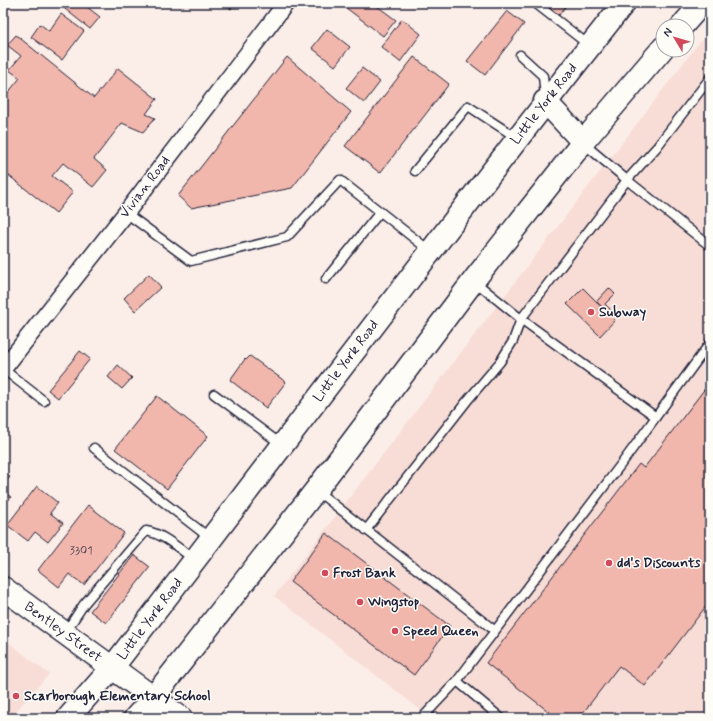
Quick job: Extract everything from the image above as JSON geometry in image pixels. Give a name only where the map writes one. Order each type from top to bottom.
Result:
[{"type":"main road","points":[[689,18],[702,3]]},
{"type":"main road","name":"Little York Road","points":[[68,718],[112,668],[430,251],[621,4]]},
{"type":"main road","points":[[135,718],[153,698],[316,490],[474,280],[583,142],[655,57]]},
{"type":"main road","points":[[545,102],[583,142]]},
{"type":"main road","name":"Bentley Street","points":[[3,588],[181,718]]},
{"type":"street","name":"Vivian Road","points":[[3,369],[126,213],[286,3]]},
{"type":"lane","points":[[535,3],[590,46]]},
{"type":"lane","points":[[520,55],[543,76],[545,102]]},
{"type":"lane","points":[[366,530],[466,401],[500,362],[513,341],[521,319],[627,180],[656,148],[710,78]]},
{"type":"lane","points":[[415,171],[468,106],[517,138]]},
{"type":"lane","points":[[583,142],[627,180],[710,246]]},
{"type":"lane","points":[[126,213],[192,261],[287,237],[340,180],[430,251]]},
{"type":"lane","points":[[326,279],[380,212]]},
{"type":"lane","points":[[474,280],[521,319],[656,417]]},
{"type":"lane","points":[[422,718],[456,681],[656,417],[710,343]]},
{"type":"lane","points":[[3,369],[44,401]]},
{"type":"lane","points":[[214,394],[282,445]]},
{"type":"lane","points":[[94,448],[211,539]]},
{"type":"lane","points":[[316,490],[494,630]]},
{"type":"lane","points":[[64,633],[84,604],[146,531],[153,532],[168,540],[195,560]]},
{"type":"lane","points":[[456,681],[501,718]]},
{"type":"shaded area","points":[[710,31],[710,718],[431,718],[274,596],[687,58],[695,58],[695,48]]},
{"type":"shaded area","name":"Scarborough Elementary School","points":[[3,638],[49,674],[10,718],[3,718]]},
{"type":"building","points":[[62,3],[82,3],[100,17],[90,29],[60,5]]},
{"type":"building","points":[[223,3],[235,3],[231,9]]},
{"type":"building","points":[[373,3],[396,20],[383,36],[341,4]]},
{"type":"building","points":[[543,3],[568,3],[559,15]]},
{"type":"building","points":[[507,11],[524,24],[485,75],[467,61]]},
{"type":"building","points":[[61,14],[84,31],[62,60],[31,37],[40,24],[49,31]]},
{"type":"building","points":[[402,19],[421,34],[400,62],[381,47]]},
{"type":"building","points":[[327,29],[350,47],[335,66],[312,48]]},
{"type":"building","points":[[16,35],[94,98],[118,68],[157,99],[146,114],[155,118],[143,132],[122,123],[94,159],[107,170],[93,187],[63,163],[52,176],[73,192],[56,213],[3,171],[3,99],[20,78],[9,70],[21,56],[7,45]]},
{"type":"building","points":[[287,57],[351,112],[292,188],[191,208],[178,196]]},
{"type":"building","points":[[414,57],[449,84],[380,173],[345,146]]},
{"type":"building","points":[[362,68],[380,82],[364,103],[346,88]]},
{"type":"building","points":[[149,274],[161,287],[135,311],[124,298]]},
{"type":"building","name":"Subway","points":[[583,288],[615,320],[600,336],[567,304]]},
{"type":"building","points":[[609,288],[615,294],[605,304],[610,309],[608,312],[596,302]]},
{"type":"building","points":[[80,351],[90,359],[58,398],[48,390]]},
{"type":"building","points":[[250,356],[286,382],[266,408],[230,380],[245,359],[246,360]]},
{"type":"building","points":[[118,365],[132,378],[122,389],[108,377]]},
{"type":"building","points":[[710,382],[710,601],[645,686],[619,666],[579,718],[557,718],[486,663],[639,464],[644,468]]},
{"type":"building","points":[[157,396],[208,436],[167,489],[115,449]]},
{"type":"building","points":[[3,472],[10,477],[3,485]]},
{"type":"building","points":[[37,486],[58,503],[50,513],[63,523],[48,542],[35,532],[28,541],[7,525]]},
{"type":"building","points":[[3,491],[11,497],[3,507]]},
{"type":"building","points":[[88,505],[124,533],[84,585],[69,574],[59,587],[38,570]]},
{"type":"building","points":[[326,533],[450,626],[414,675],[290,582]]},
{"type":"building","points":[[134,555],[150,567],[106,623],[90,611]]},
{"type":"place","name":"Subway","points":[[591,312]]},
{"type":"place","name":"dd's Discounts","points":[[609,563]]},
{"type":"place","name":"Frost Bank","points":[[325,573]]},
{"type":"place","name":"Wingstop","points":[[360,602]]},
{"type":"place","name":"Speed Queen","points":[[395,631]]},
{"type":"place","name":"Scarborough Elementary School","points":[[16,696]]}]
